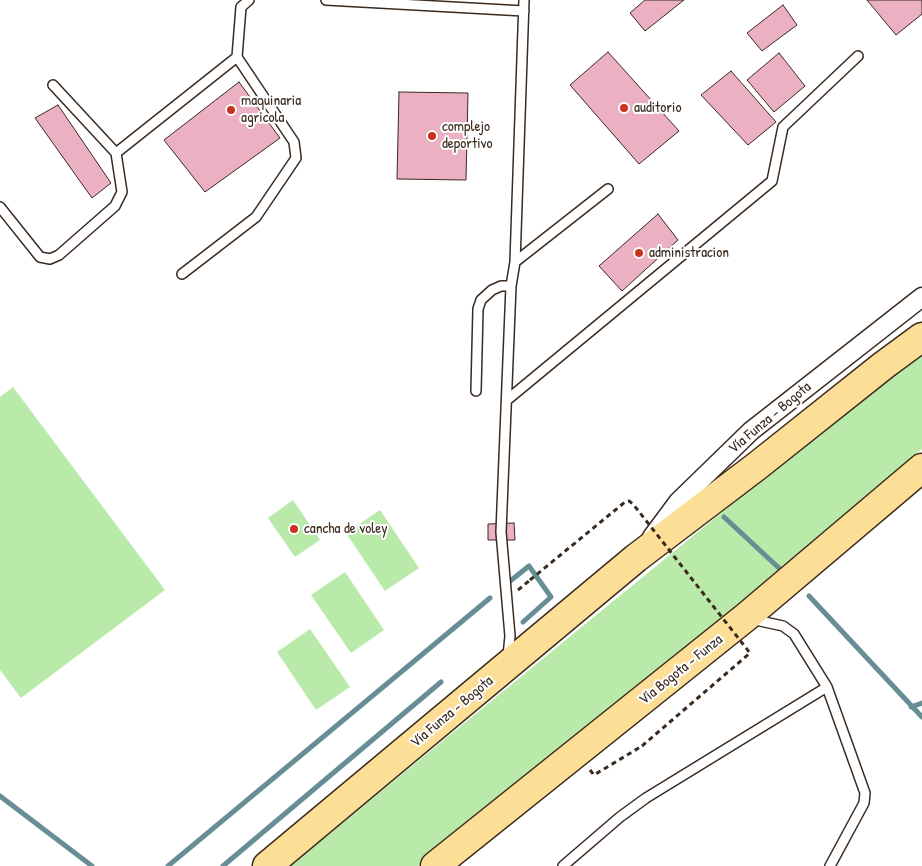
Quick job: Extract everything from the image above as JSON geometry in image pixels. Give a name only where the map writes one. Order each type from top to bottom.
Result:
[{"type":"main road","name":"Vía Funza - Bogota","points":[[266,866],[636,558],[922,337]]},
{"type":"main road","name":"Vía Bogota - Funza","points":[[440,864],[746,617],[922,468]]},
{"type":"street","name":"Vía Funza - Bogota","points":[[636,558],[678,502],[751,431],[922,297]]},
{"type":"lane","points":[[182,274],[256,216],[296,158],[294,142],[236,57],[241,7],[249,0]]},
{"type":"lane","points":[[326,0],[524,11]]},
{"type":"lane","points":[[507,666],[510,636],[501,532],[512,286],[515,262],[524,0]]},
{"type":"lane","points":[[507,400],[772,181],[783,127],[858,56]]},
{"type":"lane","points":[[116,153],[236,57]]},
{"type":"lane","points":[[0,207],[40,257],[50,259],[59,254],[115,206],[122,192],[116,153],[53,85]]},
{"type":"lane","points":[[515,262],[608,189]]},
{"type":"lane","points":[[476,391],[478,309],[481,300],[492,290],[500,286],[512,286]]},
{"type":"lane","points":[[746,617],[783,626],[794,634],[827,687],[865,793],[864,803],[830,866]]},
{"type":"lane","points":[[563,866],[620,817],[646,798],[827,687]]},
{"type":"path","points":[[530,580],[625,502],[629,501],[750,654],[642,746],[594,774],[576,754]]},
{"type":"green space","points":[[922,349],[922,449],[680,653],[418,866],[290,866],[606,607]]},
{"type":"green space","points":[[13,387],[165,590],[21,698],[0,670],[0,397]]},
{"type":"green space","name":"cancha de voley","points":[[293,500],[320,540],[295,557],[268,518]]},
{"type":"green space","points":[[380,510],[419,568],[385,591],[346,533]]},
{"type":"green space","points":[[345,572],[384,630],[351,653],[311,595]]},
{"type":"green space","points":[[310,629],[350,687],[316,710],[277,652]]},
{"type":"building","points":[[645,0],[684,0],[645,31],[630,13]]},
{"type":"building","points":[[867,0],[922,0],[922,14],[896,35]]},
{"type":"building","points":[[783,5],[797,25],[762,51],[747,33]]},
{"type":"building","name":"auditorio","points":[[608,52],[679,131],[639,164],[570,85]]},
{"type":"building","points":[[779,53],[805,86],[774,112],[747,80]]},
{"type":"building","points":[[731,71],[776,122],[748,145],[701,95]]},
{"type":"building","name":"maquinaria agricola","points":[[239,82],[280,138],[205,192],[164,140]]},
{"type":"building","name":"complejo deportivo","points":[[399,92],[468,93],[466,180],[397,179]]},
{"type":"building","points":[[58,105],[111,183],[92,198],[35,118]]},
{"type":"building","name":"administracion","points":[[658,214],[678,240],[622,291],[599,266]]},
{"type":"building","points":[[514,523],[515,540],[488,540],[488,524]]},
{"type":"waterway","points":[[724,517],[780,569]]},
{"type":"waterway","points":[[509,582],[529,566],[551,597],[523,622]]},
{"type":"waterway","points":[[809,596],[922,717]]},
{"type":"waterway","points":[[168,866],[490,598]]},
{"type":"waterway","points":[[223,866],[441,682]]},
{"type":"waterway","points":[[911,707],[922,703]]},
{"type":"waterway","points":[[0,796],[92,866]]},
{"type":"place","name":"auditorio","points":[[624,108]]},
{"type":"place","name":"maquinaria agricola","points":[[231,110]]},
{"type":"place","name":"complejo deportivo","points":[[432,136]]},
{"type":"place","name":"administracion","points":[[639,253]]},
{"type":"place","name":"cancha de voley","points":[[294,529]]}]
